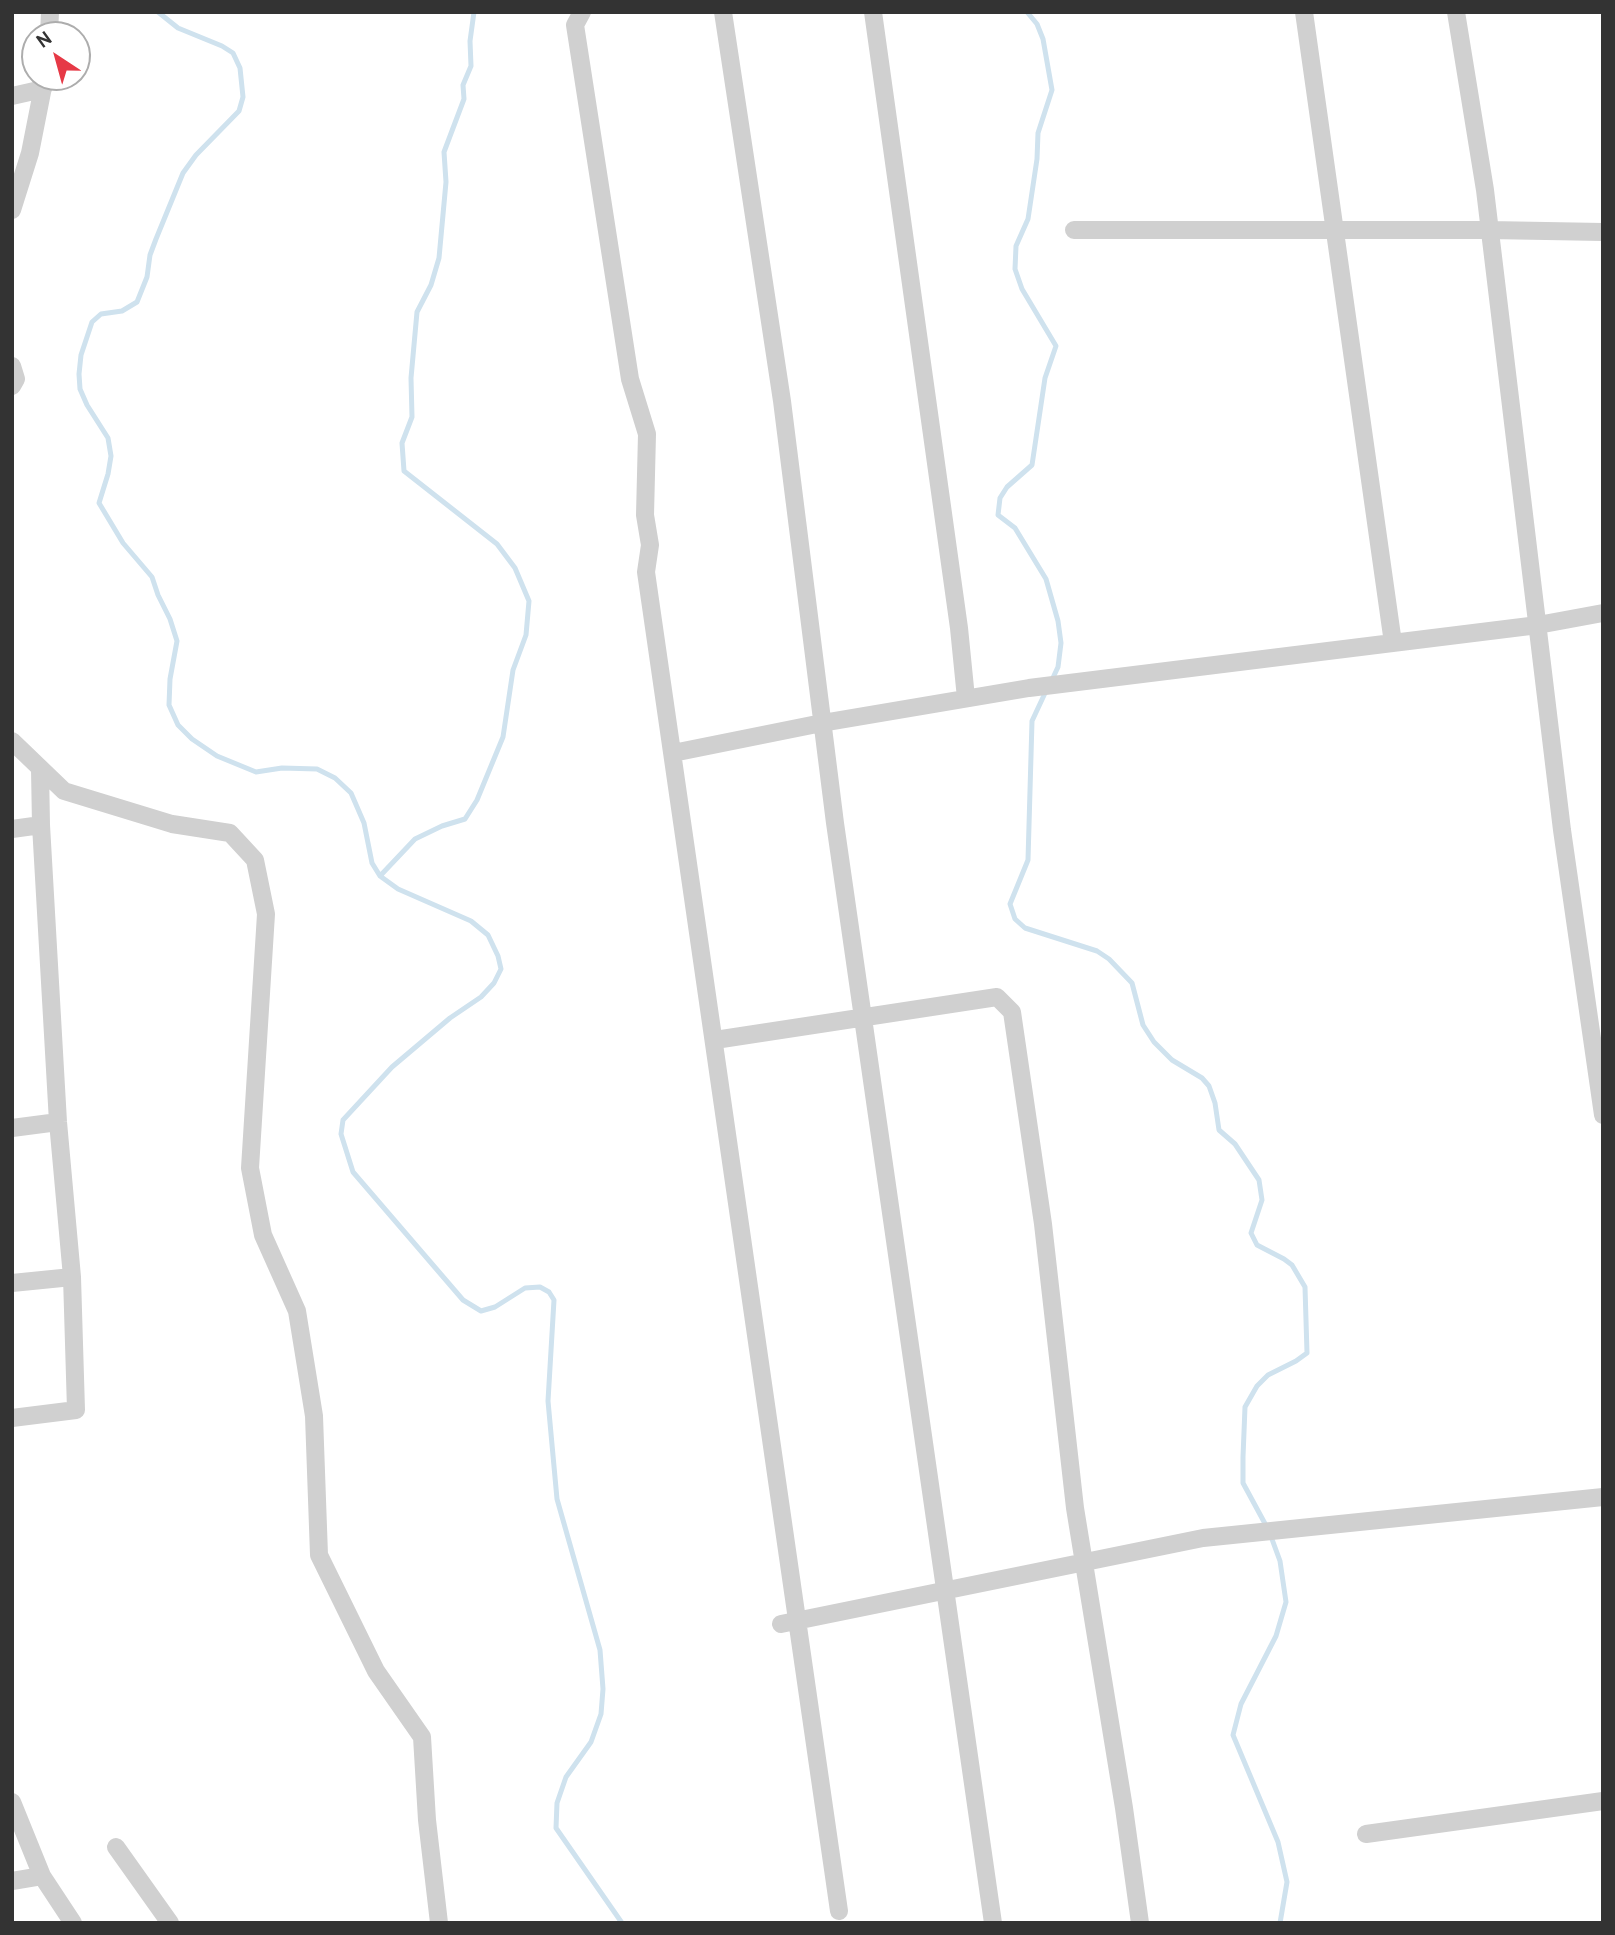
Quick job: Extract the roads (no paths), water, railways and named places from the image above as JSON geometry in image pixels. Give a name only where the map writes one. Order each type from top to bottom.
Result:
[{"type":"street","points":[[582,12],[575,25],[630,379],[647,434],[645,515],[650,545],[646,572],[715,1040],[789,1622],[839,1911]]},
{"type":"street","points":[[723,12],[782,401],[822,723],[863,1019],[993,1923]]},
{"type":"street","points":[[873,12],[955,601],[966,698]]},
{"type":"street","points":[[1304,12],[1393,643]]},
{"type":"street","points":[[1457,12],[1489,230],[1562,830],[1603,1115]]},
{"type":"street","points":[[12,210],[30,153],[42,91]]},
{"type":"street","points":[[1074,230],[1603,232]]},
{"type":"street","points":[[12,366],[16,379],[12,386]]},
{"type":"street","points":[[674,753],[822,723],[1067,682],[1538,625],[1603,614]]},
{"type":"street","points":[[12,741],[64,791],[172,824],[230,833],[255,860],[266,914],[250,1168],[263,1235],[297,1311],[314,1416],[319,1555],[376,1671],[422,1737],[427,1820],[439,1923]]},
{"type":"street","points":[[12,1418],[76,1410],[72,1278],[58,1122],[40,769]]},
{"type":"street","points":[[12,829],[41,825]]},
{"type":"street","points":[[715,1040],[997,998],[1012,1012],[1042,1224],[1074,1508],[1124,1808],[1140,1923]]},
{"type":"street","points":[[12,1128],[58,1122]]},
{"type":"street","points":[[12,1283],[72,1278]]},
{"type":"street","points":[[789,1622],[1203,1538],[1603,1497]]},
{"type":"street","points":[[1366,1834],[1603,1801]]},
{"type":"street","points":[[12,1802],[42,1876],[73,1923]]},
{"type":"street","points":[[116,1847],[170,1923]]},
{"type":"street","points":[[12,1881],[42,1876]]},
{"type":"waterway","points":[[158,12],[178,28],[233,53],[240,68],[243,97],[239,111],[196,155],[183,173],[150,255],[147,277],[137,302],[122,311],[101,314],[92,322],[81,355],[79,374],[80,389],[108,438],[111,456],[99,503],[123,543],[152,577],[170,619],[177,641],[170,679],[169,705],[178,725],[192,739],[217,756],[256,772],[282,768],[317,769],[335,778],[351,793],[364,823],[372,863],[380,876],[398,889],[471,921],[488,935],[498,956],[501,969],[494,983],[481,997],[450,1018],[392,1067],[343,1120],[341,1134],[353,1172],[463,1300],[481,1311],[495,1307],[525,1288],[540,1287],[549,1292],[554,1300],[548,1401],[557,1499],[600,1650],[603,1689],[601,1714],[591,1742],[566,1777],[557,1803],[556,1828],[622,1923]]},
{"type":"waterway","points":[[380,876],[415,839],[465,819],[477,800],[503,737],[513,670],[526,635],[529,601],[515,568],[497,544],[404,471],[402,443],[412,417],[411,378],[417,312],[431,285],[439,258],[446,182],[444,152],[464,99],[463,85],[471,66],[470,41],[474,12]]},
{"type":"waterway","points":[[1027,12],[1037,24],[1043,39],[1052,90],[1038,133],[1028,219],[1016,246],[1015,269],[1022,289],[1056,346],[1045,378],[1032,465],[1007,487],[1000,498],[998,515],[1015,528],[1046,579],[1061,643],[1058,667],[1051,682]]},
{"type":"waterway","points":[[1046,691],[1032,721],[1028,860],[1010,904],[1015,919],[1025,928],[1097,951],[1109,959],[1132,983],[1143,1025],[1154,1042],[1172,1060],[1202,1078],[1209,1086],[1219,1130],[1235,1144],[1259,1180],[1262,1200],[1251,1233],[1257,1245],[1292,1265],[1305,1287],[1307,1353],[1268,1375],[1257,1386],[1245,1407],[1243,1457],[1243,1483],[1269,1531],[1280,1561],[1286,1602],[1276,1636],[1241,1704],[1233,1735],[1278,1842],[1287,1882],[1280,1923]]}]
